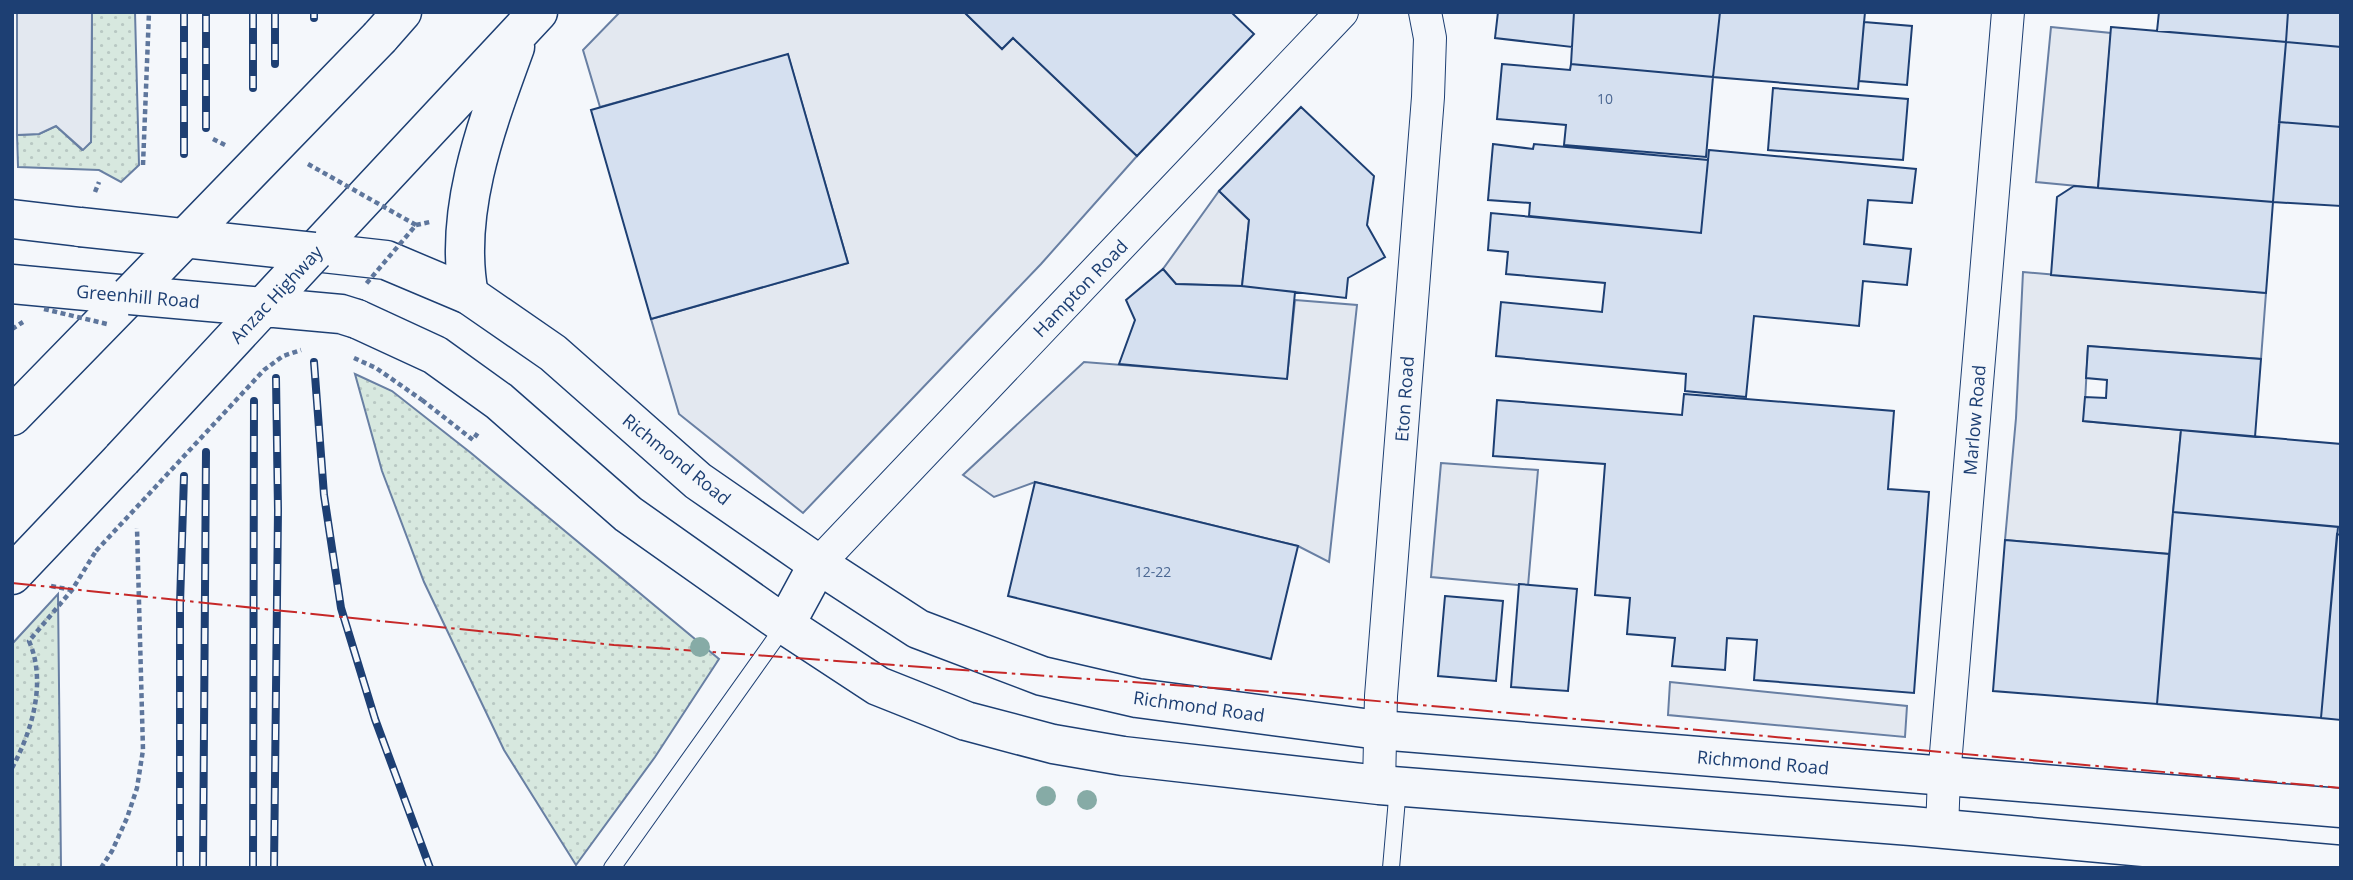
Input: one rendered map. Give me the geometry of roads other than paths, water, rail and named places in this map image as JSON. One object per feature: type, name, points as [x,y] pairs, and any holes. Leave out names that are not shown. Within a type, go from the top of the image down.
[{"type":"main road","points":[[469,295],[463,266],[467,217],[485,127],[529,22]]},
{"type":"main road","name":"Anzac Highway","points":[[12,575],[529,22]]},
{"type":"main road","points":[[12,416],[391,24]]},
{"type":"main road","points":[[12,219],[185,238]]},
{"type":"main road","name":"Richmond Road","points":[[185,238],[386,260],[469,295],[553,353],[698,481],[818,564],[918,629],[1042,676],[1137,698],[1379,730],[2341,808]]},
{"type":"main road","name":"Greenhill Road","points":[[12,284],[264,307]]},
{"type":"main road","points":[[264,307],[341,314],[435,355],[499,401],[628,514],[785,625],[878,686],[966,721],[1028,738],[1123,756],[1389,786],[1942,829],[2199,860],[2341,865]]},
{"type":"main road","points":[[785,625],[818,564]]},
{"type":"street","name":"Hampton Road","points":[[818,564],[1342,12]]},
{"type":"street","name":"Eton Road","points":[[1389,786],[1379,730],[1428,97],[1430,38],[1425,12]]},
{"type":"street","name":"Marlow Road","points":[[1942,829],[1944,777],[2008,12]]},
{"type":"lane","points":[[613,866],[785,625]]},
{"type":"lane","points":[[1389,786],[1391,868]]},
{"type":"railway","points":[[184,12],[184,154]]},
{"type":"railway","points":[[206,12],[206,128]]},
{"type":"railway","points":[[253,12],[253,88]]},
{"type":"railway","points":[[275,12],[275,64]]},
{"type":"railway","points":[[314,12],[314,18]]},
{"type":"railway","points":[[314,362],[324,495],[341,608],[375,719],[430,868]]},
{"type":"railway","points":[[274,868],[278,510],[276,378]]},
{"type":"railway","points":[[253,868],[254,401]]},
{"type":"railway","points":[[203,868],[206,452]]},
{"type":"railway","points":[[180,868],[180,604],[184,476]]}]
